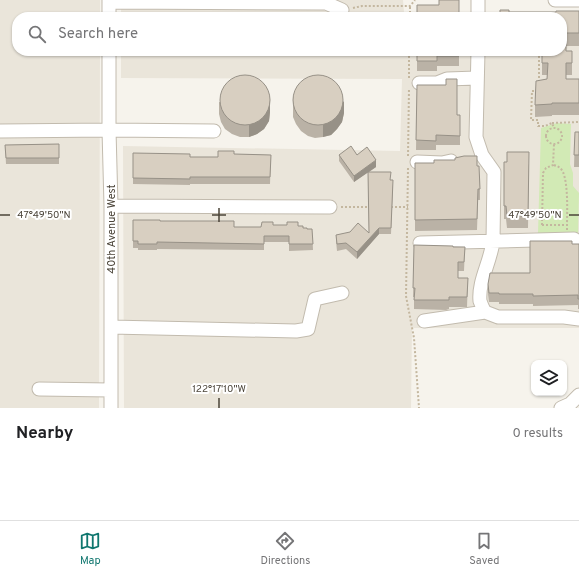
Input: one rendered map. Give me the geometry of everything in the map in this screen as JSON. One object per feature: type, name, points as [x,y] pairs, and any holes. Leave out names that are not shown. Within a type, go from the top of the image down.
[{"type":"street","points":[[478,0],[478,12]]},
{"type":"street","points":[[555,0],[579,0]]},
{"type":"street","points":[[109,12],[109,1],[326,3],[342,10]]},
{"type":"street","name":"40th Avenue West","points":[[109,56],[108,130],[111,206],[111,408]]},
{"type":"street","points":[[478,56],[476,137],[482,155],[494,172],[493,241],[481,286],[480,301],[485,312]]},
{"type":"street","points":[[419,83],[437,83],[447,79],[477,78]]},
{"type":"street","points":[[0,131],[214,131]]},
{"type":"street","points":[[411,163],[442,163],[482,155]]},
{"type":"street","points":[[111,206],[330,207]]},
{"type":"street","points":[[420,244],[574,239],[579,242]]},
{"type":"street","points":[[111,327],[296,331],[308,329],[315,299],[342,294]]},
{"type":"street","points":[[424,321],[485,312],[498,317],[564,317],[579,320]]},
{"type":"street","points":[[39,389],[110,390]]},
{"type":"path","points":[[410,12],[410,6],[415,0]]},
{"type":"path","points":[[342,10],[362,6],[410,6]]},
{"type":"path","points":[[409,56],[411,163],[408,207],[406,296],[414,338],[420,408]]},
{"type":"path","points":[[539,56],[539,84]]},
{"type":"path","points":[[539,91],[532,91],[531,120],[538,120],[538,126],[545,126],[552,123],[579,122]]},
{"type":"path","points":[[552,123],[554,128]]},
{"type":"path","points":[[554,128],[560,130],[562,135],[561,140],[554,144],[548,140],[546,135],[548,131],[554,128]]},
{"type":"path","points":[[553,165],[554,144]]},
{"type":"path","points":[[542,229],[542,173],[546,168],[553,165],[560,168],[563,172],[567,193],[567,234]]},
{"type":"path","points":[[330,207],[376,207]]},
{"type":"path","points":[[384,207],[408,207]]},
{"type":"path","points":[[542,224],[567,224]]},
{"type":"shaded area","points":[[0,0],[100,0],[100,12],[12,12],[12,56],[100,56],[99,408],[0,408]]},
{"type":"shaded area","points":[[121,0],[403,0],[404,12],[121,12]]},
{"type":"shaded area","points":[[567,12],[579,12],[579,328],[412,328],[411,408],[124,408],[123,146],[400,151],[402,79],[121,78],[121,56],[567,56]]},
{"type":"green space","points":[[557,123],[571,124],[570,164],[573,173],[573,186],[579,193],[578,233],[538,233],[541,128]]},
{"type":"building","points":[[439,0],[459,0],[459,12],[417,12],[417,5],[439,5]]},
{"type":"building","points":[[500,10],[509,10],[509,12],[500,12]]},
{"type":"building","points":[[556,11],[579,11],[579,33],[567,33],[567,12]]},
{"type":"building","points":[[567,51],[572,51],[572,63],[566,63],[566,79],[579,79],[579,103],[552,103],[535,105],[536,81],[547,79],[548,63],[542,63],[542,56],[567,56]]},
{"type":"building","points":[[417,56],[437,56],[437,61],[417,61]]},
{"type":"building","points":[[250,75],[255,76],[263,82],[269,90],[269,110],[263,118],[255,124],[240,125],[235,124],[227,118],[221,110],[220,95],[221,90],[227,82],[235,76]]},
{"type":"building","points":[[318,75],[328,77],[336,82],[341,90],[343,100],[341,110],[336,118],[328,123],[318,125],[308,123],[300,118],[295,110],[293,100],[295,90],[300,82],[308,77]]},
{"type":"building","points":[[446,79],[457,79],[457,115],[460,115],[460,136],[436,135],[436,141],[416,140],[417,85],[446,85]]},
{"type":"building","points":[[575,132],[579,132],[579,155],[574,155]]},
{"type":"building","points":[[59,144],[59,158],[6,158],[5,145]]},
{"type":"building","points":[[351,146],[357,155],[367,147],[376,160],[354,176],[339,155]]},
{"type":"building","points":[[218,151],[234,151],[234,154],[271,155],[270,177],[190,177],[190,179],[133,178],[133,153],[190,154],[190,157],[218,157]]},
{"type":"building","points":[[507,152],[529,152],[528,216],[507,216],[506,206],[504,206],[504,162],[507,162]]},
{"type":"building","points":[[477,156],[480,189],[478,189],[477,219],[415,220],[415,163],[434,163],[434,160],[455,160],[455,158]]},
{"type":"building","points":[[368,172],[391,172],[390,180],[393,180],[391,228],[379,228],[357,252],[346,243],[337,244],[336,235],[350,232],[358,223],[369,233]]},
{"type":"building","points":[[133,220],[234,221],[234,227],[261,227],[262,222],[273,222],[273,225],[287,225],[287,222],[298,222],[298,226],[312,229],[313,244],[289,244],[289,236],[264,236],[264,244],[157,242],[157,244],[138,244],[138,241],[133,241]]},
{"type":"building","points":[[530,241],[572,241],[572,244],[579,244],[579,299],[578,295],[533,296],[533,294],[489,293],[488,284],[490,273],[530,273]]},
{"type":"building","points":[[414,245],[465,247],[464,262],[458,262],[458,278],[468,278],[467,297],[449,297],[449,300],[414,300]]}]
